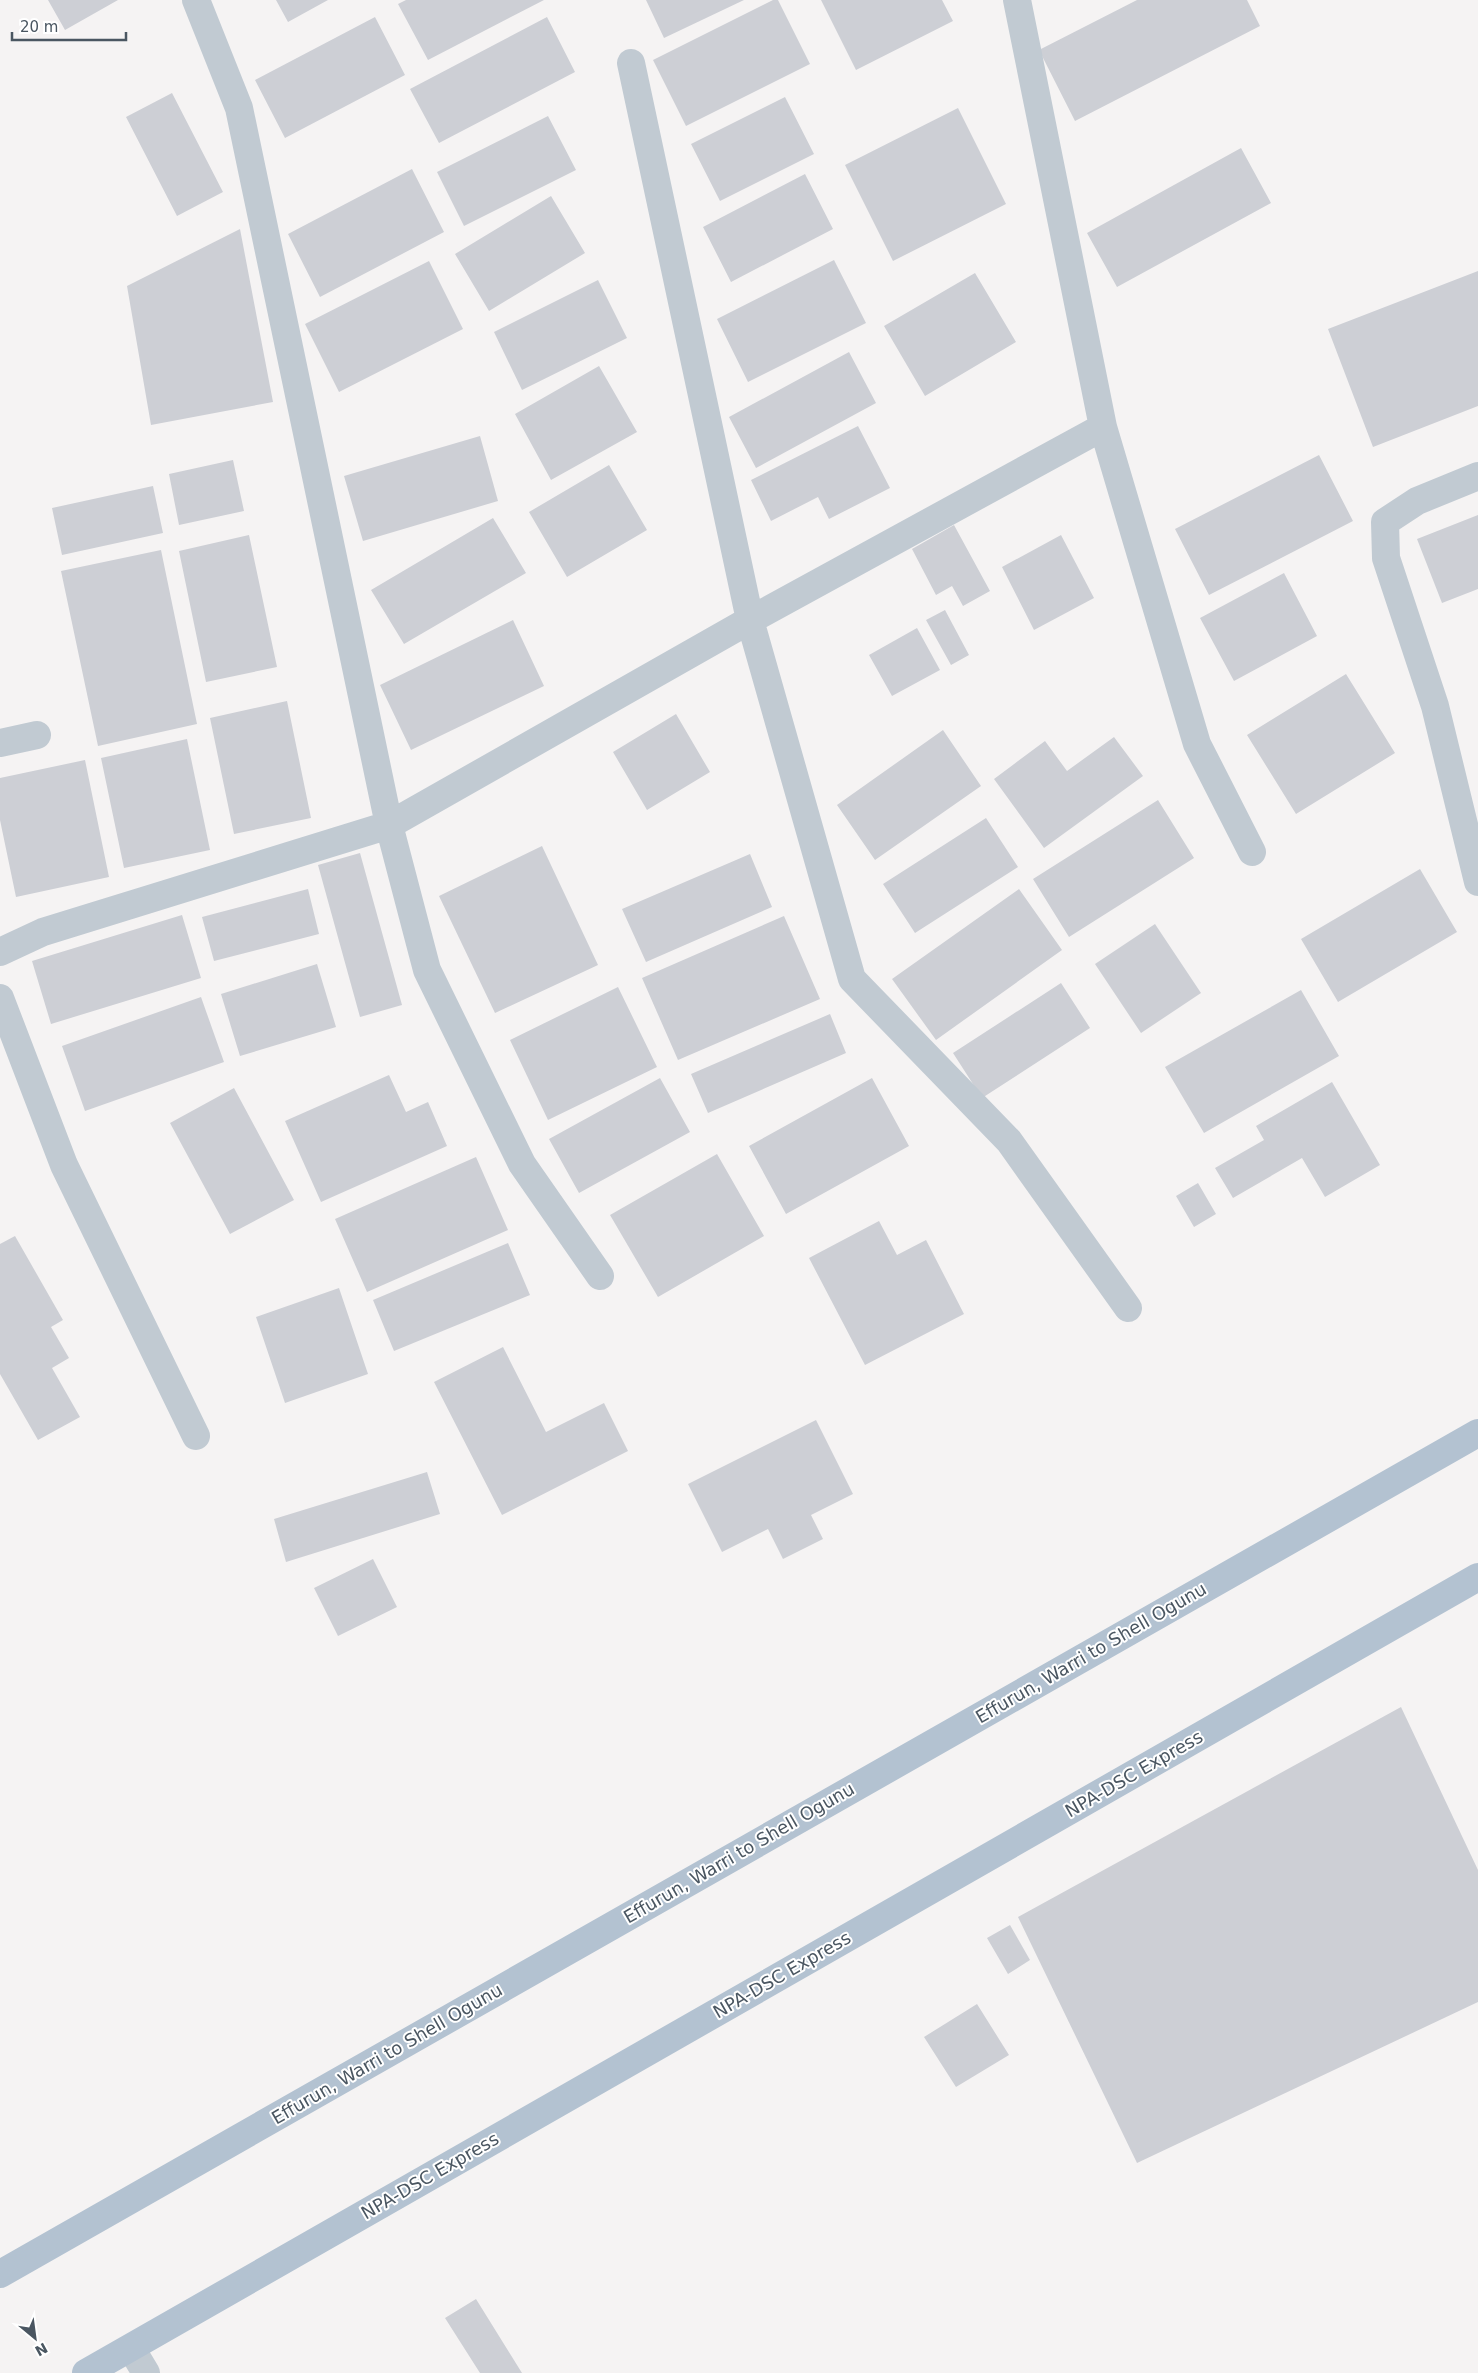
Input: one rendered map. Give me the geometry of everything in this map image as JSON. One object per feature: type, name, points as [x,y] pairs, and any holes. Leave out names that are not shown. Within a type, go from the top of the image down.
[{"type":"main road","name":"Effurun, Warri to Shell Ogunu","points":[[0,2274],[1478,1433]]},
{"type":"main road","name":"NPA-DSC Express","points":[[86,2373],[1478,1578]]},
{"type":"street","points":[[196,0],[239,108],[389,825],[427,970],[522,1164],[600,1276]]},
{"type":"street","points":[[1017,0],[1103,427],[1197,744],[1252,852]]},
{"type":"street","points":[[630,63],[750,620],[852,979],[1009,1141],[1128,1308]]},
{"type":"street","points":[[0,952],[43,932],[389,825],[750,620],[1103,427]]},
{"type":"street","points":[[1478,476],[1417,501],[1385,522],[1386,558],[1435,706],[1478,882]]},
{"type":"street","points":[[0,743],[37,735]]},
{"type":"street","points":[[0,998],[64,1166],[196,1436]]},
{"type":"street","points":[[130,2348],[146,2373]]},
{"type":"building","points":[[48,0],[118,0],[65,30]]},
{"type":"building","points":[[276,0],[328,0],[288,22]]},
{"type":"building","points":[[406,0],[544,0],[428,60],[398,4]]},
{"type":"building","points":[[646,0],[744,0],[664,38]]},
{"type":"building","points":[[773,0],[778,0],[810,64],[686,126],[653,60]]},
{"type":"building","points":[[821,0],[942,0],[953,21],[856,70]]},
{"type":"building","points":[[1137,0],[1247,0],[1260,26],[1075,121],[1039,50]]},
{"type":"building","points":[[375,17],[405,75],[285,138],[255,80]]},
{"type":"building","points":[[547,17],[575,72],[439,143],[410,89]]},
{"type":"building","points":[[172,93],[223,192],[177,216],[126,117]]},
{"type":"building","points":[[785,97],[814,154],[720,201],[691,144]]},
{"type":"building","points":[[958,108],[1006,204],[893,261],[845,165]]},
{"type":"building","points":[[548,116],[576,170],[464,226],[437,172]]},
{"type":"building","points":[[1241,148],[1271,203],[1117,287],[1087,233]]},
{"type":"building","points":[[412,169],[444,232],[320,297],[288,234]]},
{"type":"building","points":[[805,174],[833,229],[731,282],[703,227]]},
{"type":"building","points":[[551,196],[585,253],[489,311],[455,254]]},
{"type":"building","points":[[240,229],[273,402],[151,425],[127,286]]},
{"type":"building","points":[[834,260],[866,323],[748,382],[717,319]]},
{"type":"building","points":[[429,261],[463,329],[339,392],[305,324]]},
{"type":"building","points":[[1478,271],[1478,406],[1373,447],[1328,329]]},
{"type":"building","points":[[975,273],[1016,342],[925,396],[884,326]]},
{"type":"building","points":[[598,280],[627,338],[522,390],[494,332]]},
{"type":"building","points":[[849,352],[876,403],[756,468],[729,417]]},
{"type":"building","points":[[599,366],[637,432],[551,480],[515,414]]},
{"type":"building","points":[[858,426],[890,488],[829,519],[818,497],[771,521],[751,480]]},
{"type":"building","points":[[480,436],[498,501],[363,541],[344,476]]},
{"type":"building","points":[[1319,455],[1353,521],[1209,595],[1175,529]]},
{"type":"building","points":[[233,460],[244,511],[179,525],[169,474]]},
{"type":"building","points":[[609,465],[647,530],[567,577],[529,512]]},
{"type":"building","points":[[153,486],[163,533],[62,555],[52,508]]},
{"type":"building","points":[[1478,515],[1478,589],[1442,603],[1417,539]]},
{"type":"building","points":[[493,518],[526,573],[404,644],[371,590]]},
{"type":"building","points":[[954,525],[990,591],[963,606],[952,586],[936,595],[912,549]]},
{"type":"building","points":[[249,535],[277,667],[206,682],[179,551]]},
{"type":"building","points":[[1061,535],[1094,598],[1034,630],[1002,567]]},
{"type":"building","points":[[161,550],[197,724],[98,746],[61,571]]},
{"type":"building","points":[[1284,573],[1317,636],[1234,681],[1200,618]]},
{"type":"building","points":[[945,610],[969,655],[951,665],[926,620]]},
{"type":"building","points":[[513,620],[544,686],[411,750],[380,685]]},
{"type":"building","points":[[917,628],[940,670],[892,696],[869,655]]},
{"type":"building","points":[[1346,674],[1395,753],[1296,814],[1247,735]]},
{"type":"building","points":[[287,701],[311,818],[234,834],[210,718]]},
{"type":"building","points":[[676,714],[710,772],[647,810],[613,752]]},
{"type":"building","points":[[943,730],[981,786],[875,860],[837,805]]},
{"type":"building","points":[[1114,737],[1143,776],[1044,848],[994,779],[1045,741],[1067,771]]},
{"type":"building","points":[[187,739],[210,850],[124,868],[101,758]]},
{"type":"building","points":[[85,760],[109,877],[16,897],[0,820],[0,778]]},
{"type":"building","points":[[1158,800],[1194,858],[1069,937],[1033,879]]},
{"type":"building","points":[[986,818],[1018,867],[915,933],[883,884]]},
{"type":"building","points":[[542,846],[598,965],[495,1013],[439,896]]},
{"type":"building","points":[[360,853],[402,1005],[360,1017],[318,865]]},
{"type":"building","points":[[750,854],[772,907],[646,962],[622,909]]},
{"type":"building","points":[[1420,869],[1457,932],[1338,1002],[1301,939]]},
{"type":"building","points":[[308,889],[319,934],[214,961],[202,917]]},
{"type":"building","points":[[1019,889],[1062,950],[936,1040],[892,979]]},
{"type":"building","points":[[182,915],[201,978],[51,1024],[32,961]]},
{"type":"building","points":[[784,916],[820,999],[678,1060],[642,978]]},
{"type":"building","points":[[1155,924],[1201,993],[1141,1033],[1095,964]]},
{"type":"building","points":[[317,964],[336,1027],[240,1056],[221,994]]},
{"type":"building","points":[[1061,983],[1090,1028],[982,1098],[953,1053]]},
{"type":"building","points":[[618,987],[657,1067],[548,1120],[510,1040]]},
{"type":"building","points":[[1301,990],[1339,1056],[1204,1133],[1165,1067]]},
{"type":"building","points":[[201,997],[224,1062],[85,1111],[62,1046]]},
{"type":"building","points":[[830,1014],[846,1053],[708,1113],[691,1074]]},
{"type":"building","points":[[389,1075],[406,1112],[428,1102],[447,1146],[321,1202],[285,1121]]},
{"type":"building","points":[[660,1078],[690,1132],[579,1193],[549,1139]]},
{"type":"building","points":[[872,1078],[909,1146],[786,1214],[749,1146]]},
{"type":"building","points":[[1332,1082],[1380,1165],[1325,1197],[1302,1158],[1233,1198],[1215,1168],[1264,1140],[1256,1126]]},
{"type":"building","points":[[234,1088],[294,1200],[230,1234],[170,1123]]},
{"type":"building","points":[[717,1154],[764,1236],[658,1297],[610,1215]]},
{"type":"building","points":[[476,1157],[508,1230],[367,1292],[335,1219]]},
{"type":"building","points":[[1198,1183],[1216,1214],[1194,1227],[1176,1196]]},
{"type":"building","points":[[879,1221],[897,1255],[926,1240],[964,1314],[865,1365],[809,1258]]},
{"type":"building","points":[[15,1236],[63,1320],[51,1327],[69,1358],[52,1368],[80,1417],[38,1440],[0,1374],[0,1244]]},
{"type":"building","points":[[508,1243],[530,1295],[394,1351],[373,1300]]},
{"type":"building","points":[[339,1288],[368,1374],[285,1403],[256,1317]]},
{"type":"building","points":[[503,1347],[546,1432],[604,1403],[628,1451],[502,1515],[434,1382]]},
{"type":"building","points":[[816,1420],[853,1494],[811,1515],[823,1539],[783,1559],[768,1529],[722,1552],[688,1484]]},
{"type":"building","points":[[427,1472],[440,1514],[286,1562],[274,1519]]},
{"type":"building","points":[[373,1559],[397,1607],[338,1636],[314,1588]]},
{"type":"building","points":[[1401,1707],[1478,1870],[1478,2002],[1137,2163],[1018,1917]]},
{"type":"building","points":[[1010,1925],[1030,1960],[1008,1974],[987,1938]]},
{"type":"building","points":[[977,2004],[1009,2055],[956,2087],[924,2037]]},
{"type":"building","points":[[476,2299],[522,2373],[480,2373],[445,2318]]}]
